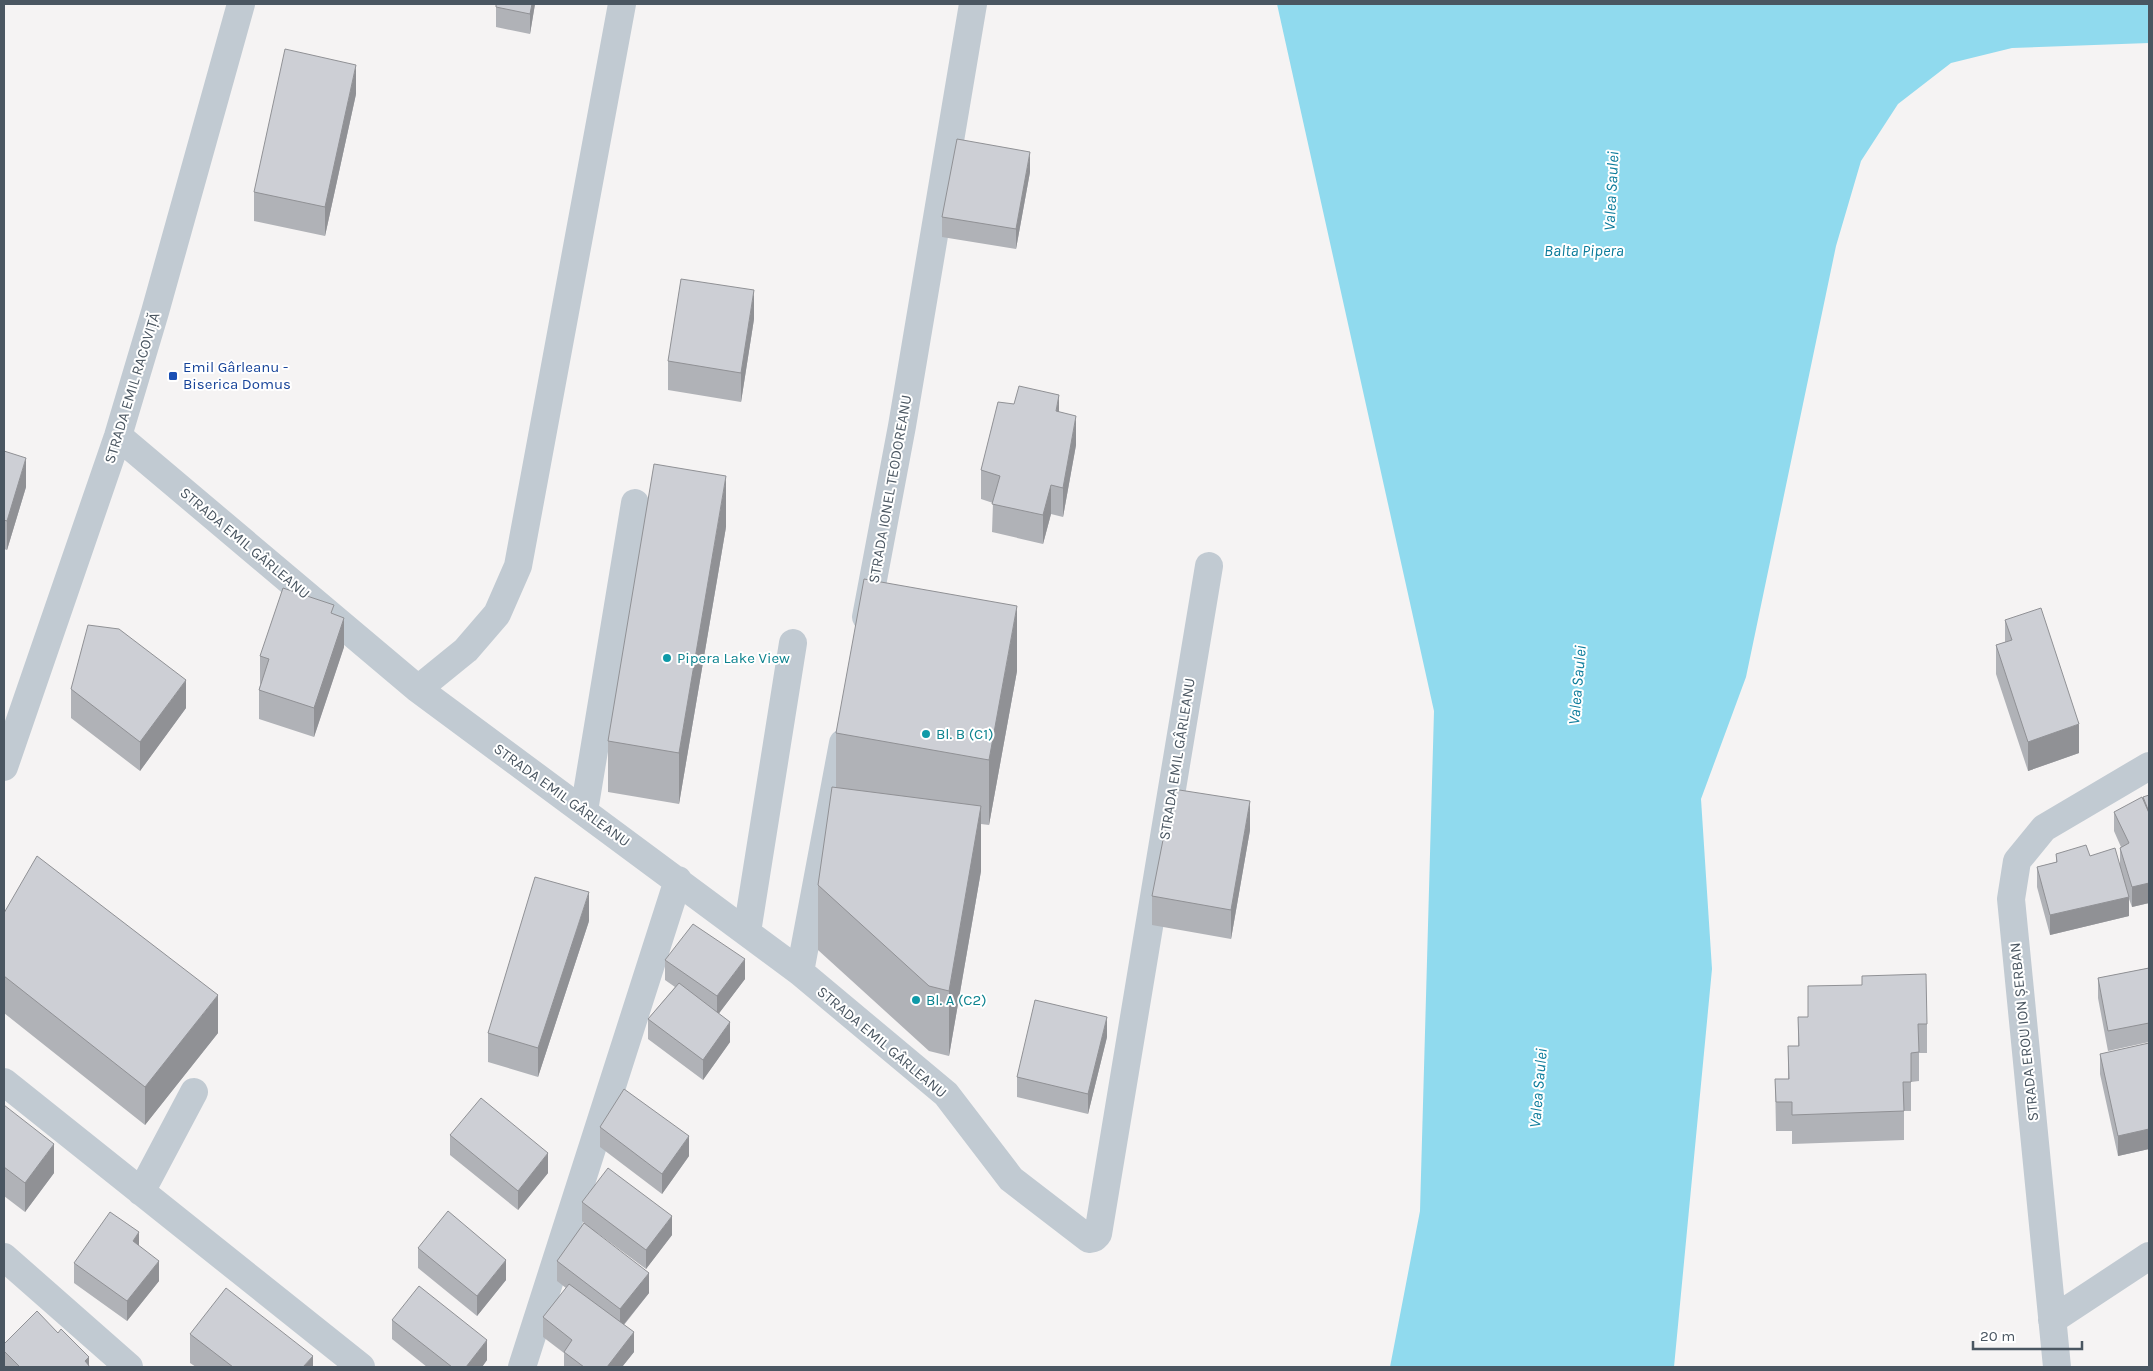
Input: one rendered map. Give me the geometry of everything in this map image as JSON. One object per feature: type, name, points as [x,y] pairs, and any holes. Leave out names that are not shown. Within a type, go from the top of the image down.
[{"type":"street","name":"STRADA EMIL RACOVIȚĂ","points":[[4,767],[118,436],[155,312],[240,4]]},
{"type":"street","points":[[418,689],[466,650],[497,614],[518,566],[622,4]]},
{"type":"street","name":"STRADA IONEL TEODOREANU","points":[[862,641],[903,416],[973,4]]},
{"type":"street","name":"STRADA EMIL GÂRLEANU","points":[[118,436],[418,689],[800,972],[946,1094],[1011,1179],[1088,1239],[1094,1238],[1098,1234],[1209,566]]},
{"type":"street","points":[[584,811],[635,503]]},
{"type":"street","points":[[746,932],[793,643]]},
{"type":"street","points":[[800,972],[847,719]]},
{"type":"street","name":"STRADA EROU ION ȘERBAN","points":[[2057,1367],[2011,899],[2017,861],[2044,828],[2149,766]]},
{"type":"street","points":[[522,1367],[678,880]]},
{"type":"street","points":[[4,1082],[361,1367]]},
{"type":"street","points":[[141,1192],[194,1092]]},
{"type":"street","points":[[2052,1320],[2149,1256]]},
{"type":"street","points":[[4,1257],[129,1367]]},
{"type":"water","name":"Balta Pipera","points":[[1277,4],[2149,4],[2149,43],[2012,48],[1951,63],[1898,104],[1861,161],[1836,246],[1746,677],[1701,799],[1712,969],[1674,1367],[1390,1367],[1420,1211],[1434,711]]},
{"type":"building","points":[[496,4],[532,4],[530,14],[496,7]]},
{"type":"building","points":[[285,49],[356,65],[325,207],[254,192]]},
{"type":"building","points":[[957,139],[1030,152],[1016,229],[942,217]]},
{"type":"building","points":[[681,279],[754,290],[741,373],[668,361]]},
{"type":"building","points":[[1019,386],[1059,395],[1056,411],[1076,416],[1063,488],[1051,485],[1043,515],[992,504],[1000,476],[981,470],[998,402],[1014,404]]},
{"type":"building","points":[[4,451],[26,458],[7,521],[4,520]]},
{"type":"building","name":"Pipera Lake View","points":[[654,464],[726,476],[679,753],[608,741]]},
{"type":"building","points":[[864,579],[1017,606],[989,760],[836,733]]},
{"type":"building","points":[[283,588],[334,605],[331,613],[344,618],[314,708],[259,690],[269,659],[260,656]]},
{"type":"building","points":[[2041,608],[2079,724],[2028,742],[1996,645],[2012,640],[2005,620]]},
{"type":"building","points":[[88,625],[119,629],[186,680],[140,742],[71,689]]},
{"type":"building","points":[[832,787],[981,806],[949,991],[929,986],[818,885]]},
{"type":"building","points":[[1173,789],[1250,801],[1231,910],[1152,896]]},
{"type":"building","points":[[2149,795],[2149,812],[2143,797]]},
{"type":"building","points":[[2142,797],[2149,813],[2149,883],[2132,887],[2120,848],[2129,843],[2114,812]]},
{"type":"building","points":[[2086,845],[2090,856],[2115,848],[2129,897],[2050,915],[2037,867],[2057,862],[2056,854]]},
{"type":"building","points":[[37,856],[218,995],[145,1087],[4,976],[4,913]]},
{"type":"building","points":[[535,877],[589,892],[538,1048],[488,1033]]},
{"type":"building","points":[[693,924],[745,959],[717,996],[665,960]]},
{"type":"building","points":[[2149,968],[2149,1023],[2108,1031],[2098,978]]},
{"type":"building","points":[[1926,974],[1927,1024],[1918,1024],[1919,1052],[1911,1053],[1911,1082],[1903,1082],[1904,1111],[1792,1115],[1792,1102],[1776,1102],[1775,1079],[1789,1079],[1788,1046],[1799,1046],[1798,1017],[1808,1017],[1808,986],[1862,985],[1862,976]]},
{"type":"building","points":[[679,983],[730,1022],[703,1060],[648,1019]]},
{"type":"building","points":[[1035,1000],[1107,1017],[1088,1094],[1017,1077]]},
{"type":"building","points":[[2149,1043],[2149,1129],[2118,1136],[2100,1054]]},
{"type":"building","points":[[624,1089],[689,1136],[662,1174],[600,1127]]},
{"type":"building","points":[[481,1098],[548,1153],[518,1191],[450,1135]]},
{"type":"building","points":[[4,1105],[54,1144],[25,1183],[4,1167]]},
{"type":"building","points":[[608,1168],[672,1216],[646,1250],[582,1202]]},
{"type":"building","points":[[448,1211],[506,1260],[477,1296],[418,1248]]},
{"type":"building","points":[[110,1212],[139,1232],[133,1241],[159,1261],[127,1301],[74,1263]]},
{"type":"building","points":[[584,1223],[649,1273],[620,1309],[557,1261]]},
{"type":"building","points":[[569,1284],[634,1332],[607,1367],[584,1367],[564,1352],[572,1340],[543,1317]]},
{"type":"building","points":[[419,1286],[487,1340],[466,1367],[452,1367],[392,1320]]},
{"type":"building","points":[[226,1288],[313,1356],[303,1367],[233,1367],[190,1334]]},
{"type":"building","points":[[37,1311],[58,1333],[61,1329],[89,1357],[85,1361],[90,1367],[20,1367],[4,1351],[4,1344]]},
{"type":"place","name":"Emil Gârleanu - Biserica Domus","points":[[173,376]]},
{"type":"place","name":"Pipera Lake View","points":[[667,658]]},
{"type":"place","name":"Bl. B (C1)","points":[[926,734]]},
{"type":"place","name":"Bl. A (C2)","points":[[916,1000]]},
{"type":"water label","name":"Valea Saulei","points":[[1611,191]]},
{"type":"water label","name":"Valea Saulei","points":[[1577,685]]},
{"type":"water label","name":"Valea Saulei","points":[[1538,1088]]}]
